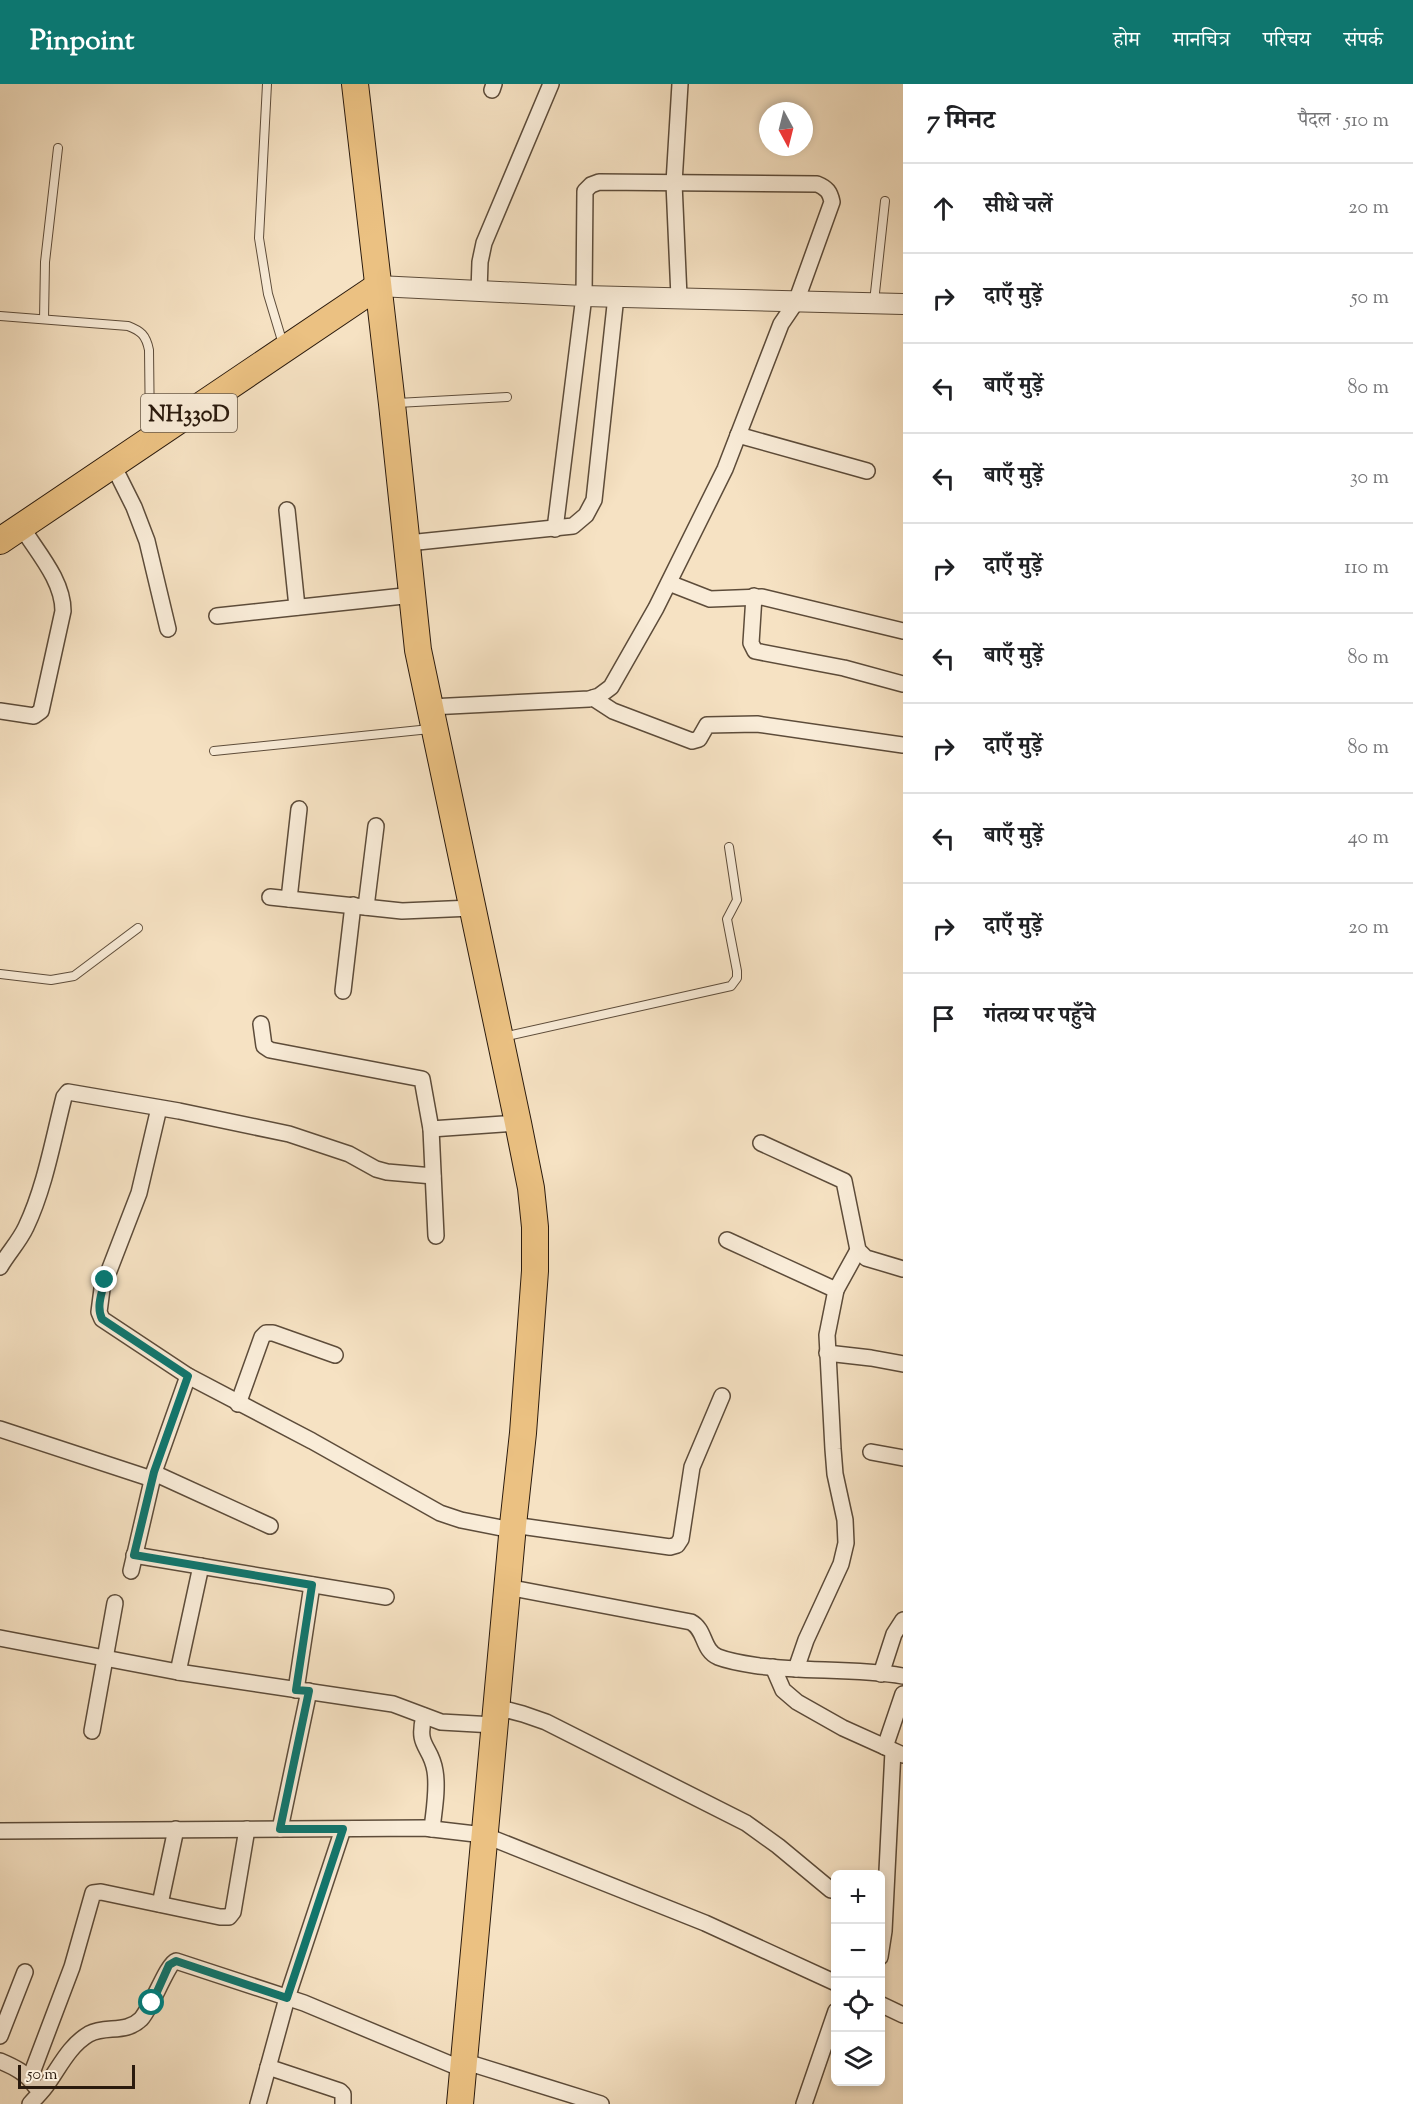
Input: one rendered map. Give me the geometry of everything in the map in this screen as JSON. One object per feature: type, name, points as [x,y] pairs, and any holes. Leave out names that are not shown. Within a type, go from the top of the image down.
[{"type":"highway","points":[[355,84],[408,543],[418,650],[518,1123],[531,1188],[535,1227],[535,1271],[523,1433],[460,2104]]},
{"type":"highway","name":"NH330D","points":[[0,542],[378,286]]},
{"type":"street","points":[[479,292],[480,262],[484,243],[551,84]]},
{"type":"street","points":[[679,297],[674,183],[680,84]]},
{"type":"street","points":[[432,718],[593,698],[606,692],[617,678],[669,583],[725,470],[781,324],[796,302],[832,202],[831,193],[825,187],[817,184],[599,182],[591,185],[585,191],[584,296],[555,529]]},
{"type":"street","points":[[378,286],[584,296],[903,304]]},
{"type":"street","points":[[408,543],[555,529],[573,526],[586,516],[594,500],[616,297]]},
{"type":"street","points":[[738,435],[867,471]]},
{"type":"street","points":[[113,465],[134,507],[147,541],[168,628]]},
{"type":"street","points":[[287,510],[297,608]]},
{"type":"street","points":[[0,711],[34,716],[41,711],[63,611],[63,598],[58,584],[21,526]]},
{"type":"street","points":[[669,583],[710,599],[754,596],[903,631]]},
{"type":"street","points":[[217,616],[413,595]]},
{"type":"street","points":[[754,596],[751,643],[755,651],[844,668],[903,684]]},
{"type":"street","points":[[593,698],[613,711],[692,741],[699,739],[707,725],[741,723],[789,727],[903,745]]},
{"type":"street","points":[[289,899],[299,808]]},
{"type":"street","points":[[343,991],[376,826]]},
{"type":"street","points":[[270,897],[421,912],[472,908]]},
{"type":"street","points":[[261,1024],[264,1046],[270,1050],[421,1078],[424,1081],[431,1129],[436,1236]]},
{"type":"street","points":[[0,1267],[8,1243],[24,1231],[37,1199],[65,1094],[71,1092],[289,1134],[331,1147],[387,1172],[433,1176]]},
{"type":"street","points":[[159,1108],[139,1192],[105,1280],[99,1312],[102,1319],[188,1376],[312,1441],[440,1513],[461,1520],[670,1547],[677,1545],[681,1539],[692,1467],[722,1396]]},
{"type":"street","points":[[431,1129],[518,1123]]},
{"type":"street","points":[[761,1143],[844,1181],[858,1250],[866,1258],[903,1269]]},
{"type":"street","points":[[727,1240],[836,1290]]},
{"type":"street","points":[[796,1669],[841,1564],[846,1543],[845,1520],[835,1474],[827,1353],[828,1329],[836,1290],[858,1250]]},
{"type":"street","points":[[238,1404],[262,1337],[266,1333],[273,1333],[335,1355]]},
{"type":"street","points":[[827,1353],[903,1364]]},
{"type":"street","points":[[130,1571],[153,1476],[188,1376]]},
{"type":"street","points":[[0,1429],[153,1476],[270,1526]]},
{"type":"street","points":[[871,1452],[903,1458]]},
{"type":"street","points":[[134,1555],[387,1597]]},
{"type":"street","points":[[178,1672],[201,1566]]},
{"type":"street","points":[[280,1829],[302,1691],[312,1585]]},
{"type":"street","points":[[507,1587],[684,1620],[699,1627],[707,1647],[716,1656],[734,1661],[773,1667],[903,1677]]},
{"type":"street","points":[[92,1731],[115,1603]]},
{"type":"street","points":[[881,1674],[894,1634],[903,1620]]},
{"type":"street","points":[[0,1638],[178,1672],[393,1704],[441,1722],[523,1713],[546,1722],[746,1823],[831,1890]]},
{"type":"street","points":[[773,1667],[783,1690],[797,1702],[843,1728],[894,1751]]},
{"type":"street","points":[[884,1924],[894,1751],[903,1694]]},
{"type":"street","points":[[424,1716],[421,1736],[436,1777],[432,1828]]},
{"type":"street","points":[[0,1831],[432,1828],[484,1835],[705,1923],[831,1981]]},
{"type":"street","points":[[160,1905],[176,1829]]},
{"type":"street","points":[[35,2099],[30,2078],[72,1966],[93,1893],[101,1892],[220,1917],[231,1915],[248,1829]]},
{"type":"street","points":[[258,2104],[287,1998],[343,1829]]},
{"type":"street","points":[[35,2099],[65,2057],[86,2036],[98,2031],[129,2027],[142,2018],[158,1993],[169,1965],[173,1961],[179,1961],[287,1998],[462,2065],[601,2104]]},
{"type":"street","points":[[0,2036],[25,1972]]},
{"type":"street","points":[[885,2006],[903,2014]]},
{"type":"street","points":[[804,2104],[831,2026]]},
{"type":"street","points":[[0,2061],[18,2069],[30,2078]]},
{"type":"street","points":[[268,2067],[340,2091],[343,2094],[343,2104]]},
{"type":"lane","points":[[267,84],[259,238],[268,294],[284,349]]},
{"type":"lane","points":[[44,319],[46,252],[58,148]]},
{"type":"lane","points":[[874,304],[885,201]]},
{"type":"lane","points":[[0,316],[128,326],[141,332],[147,340],[149,350],[150,439]]},
{"type":"lane","points":[[392,404],[507,397]]},
{"type":"lane","points":[[214,751],[432,718]]},
{"type":"lane","points":[[500,1038],[731,986],[737,978],[737,971],[728,919],[737,900],[729,847]]},
{"type":"lane","points":[[0,974],[51,980],[74,976],[138,928]]},
{"type":"route","points":[[105,1280],[99,1316],[188,1376],[154,1472],[134,1555],[312,1585],[296,1690],[309,1691],[280,1829],[343,1829],[287,1998],[176,1961],[169,1965],[152,2003]]}]
